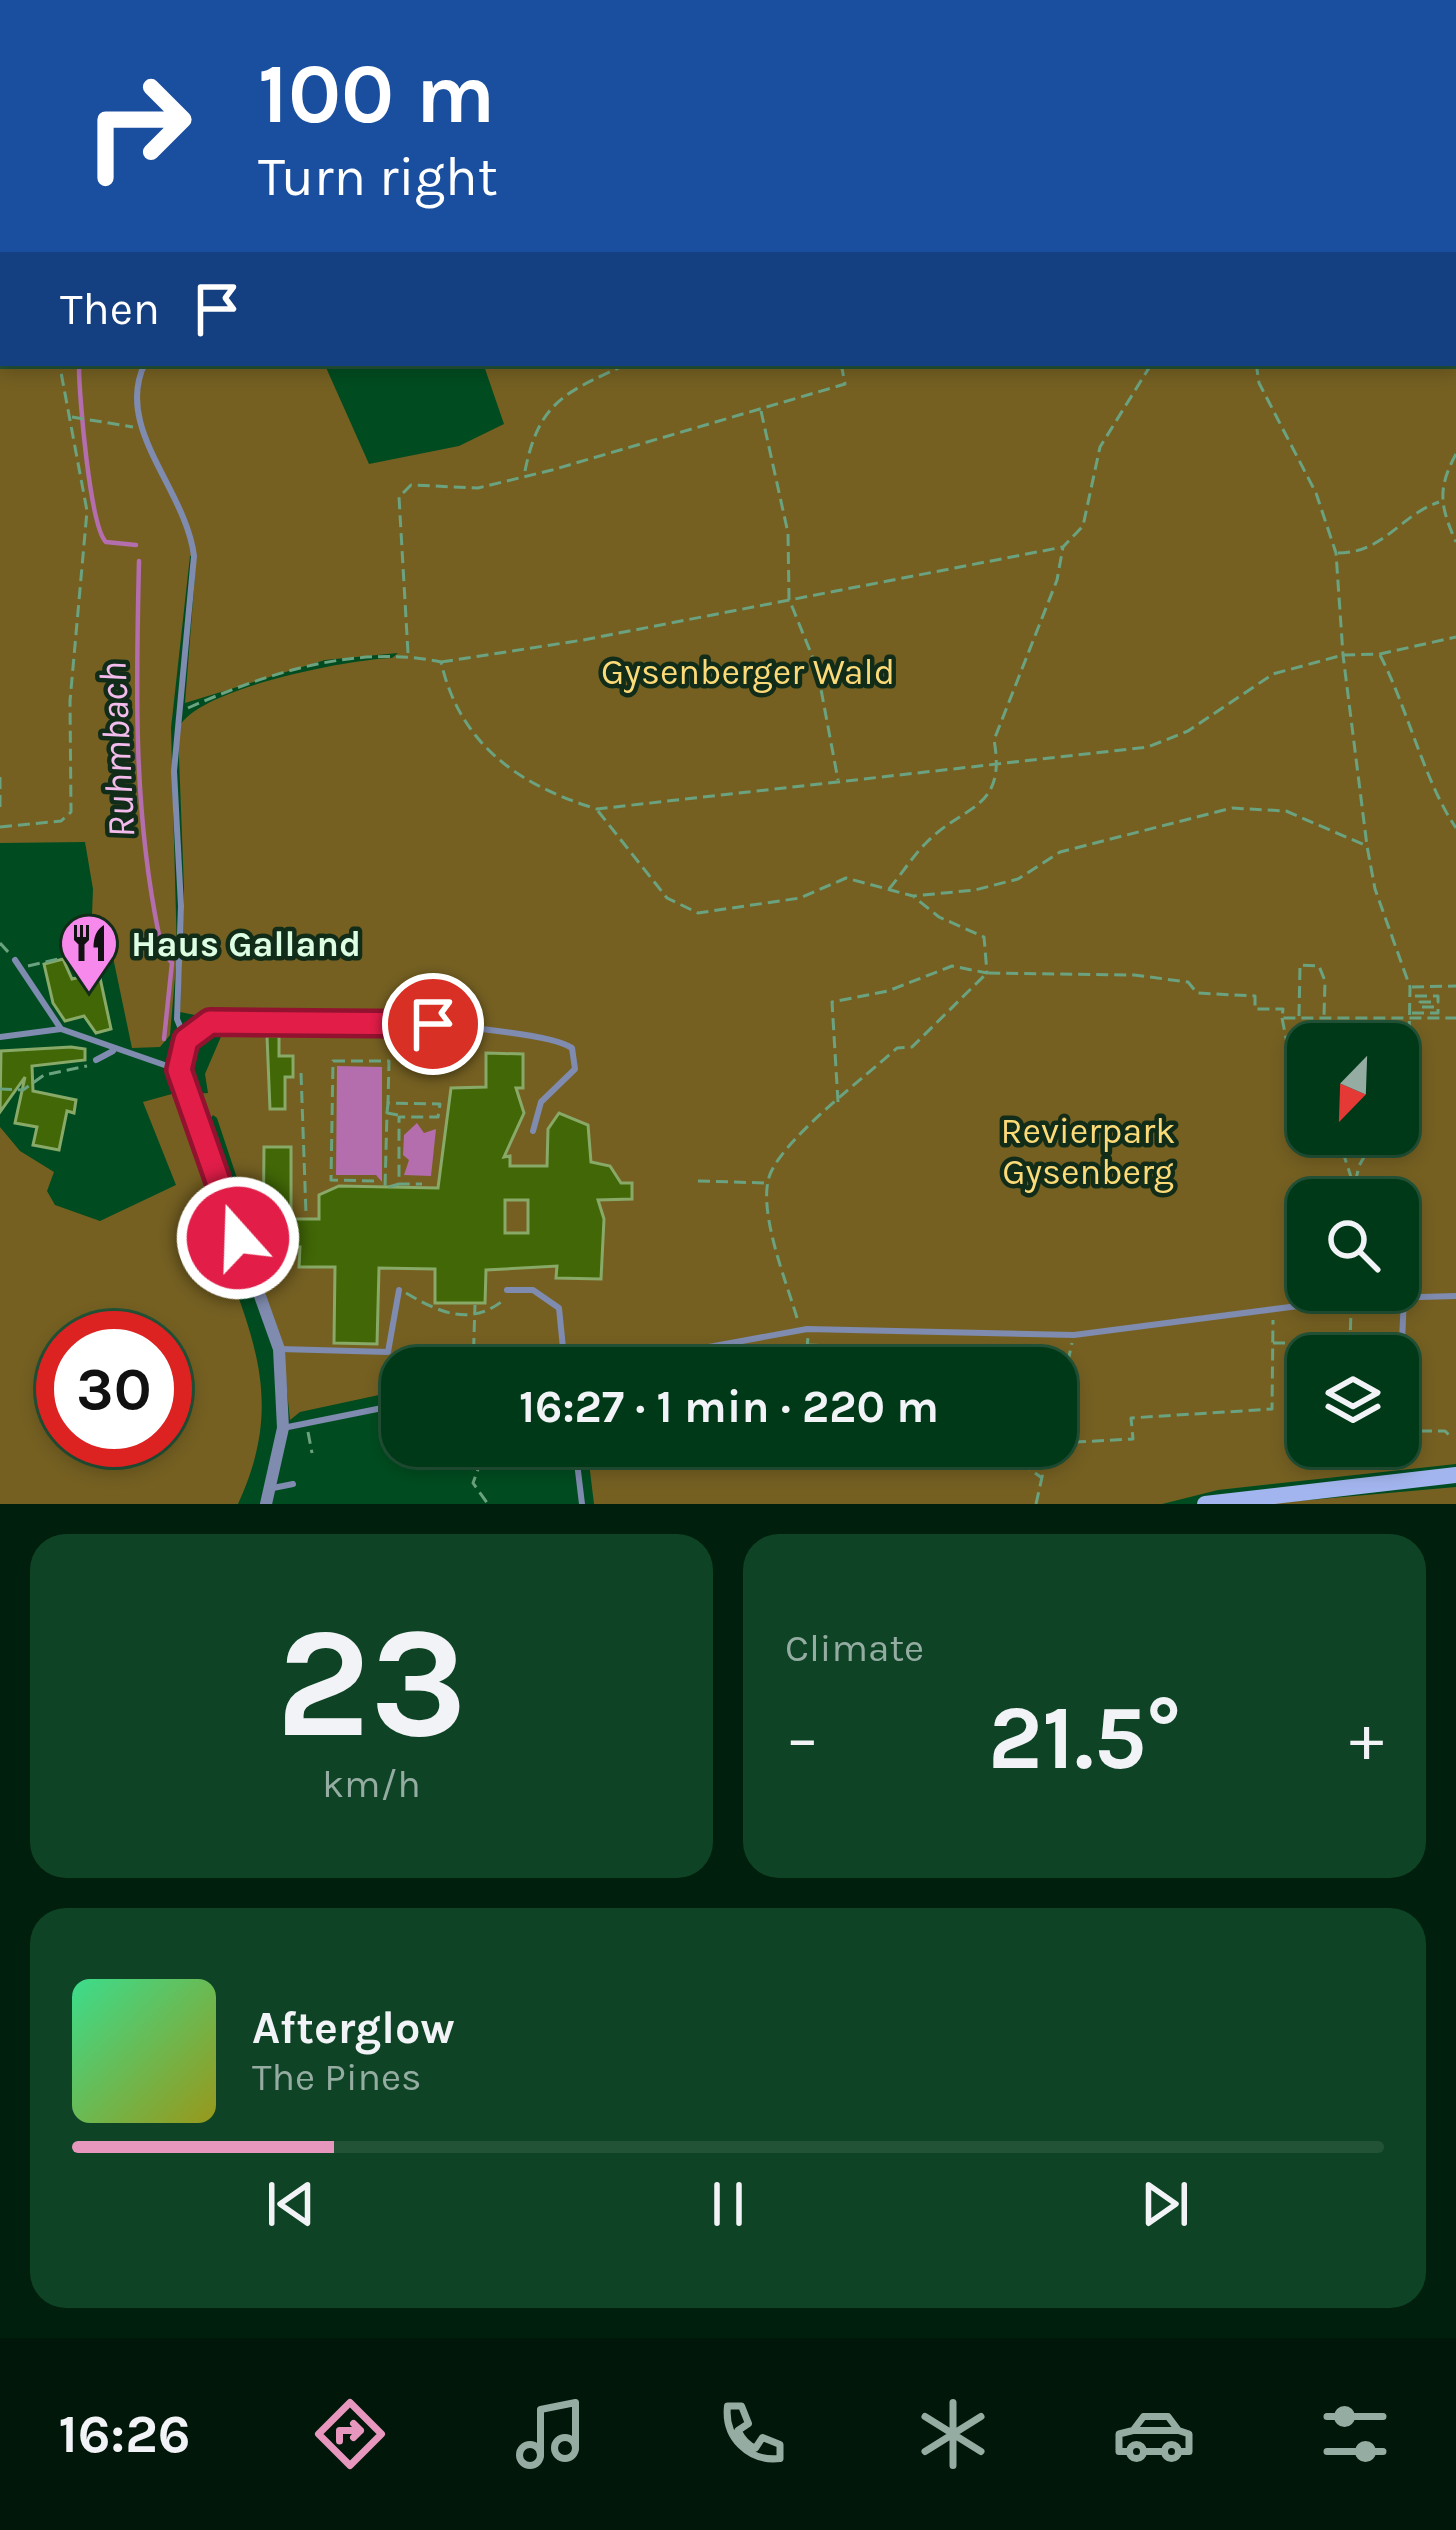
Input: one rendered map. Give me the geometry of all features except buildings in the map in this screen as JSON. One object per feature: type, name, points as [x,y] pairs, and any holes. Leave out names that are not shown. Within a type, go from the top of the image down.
[{"type":"street","points":[[186,1040],[179,1070],[279,1349],[284,1428],[266,1504]]},
{"type":"street","points":[[1205,1504],[1456,1475]]},
{"type":"lane","points":[[145,366],[134,394],[141,430],[190,529],[192,577],[176,714],[181,906],[177,1019],[186,1040],[210,1022],[267,1021],[433,1024],[554,1039],[572,1048],[575,1070],[541,1102],[533,1131]]},
{"type":"lane","points":[[15,960],[61,1029]]},
{"type":"lane","points":[[0,1037],[61,1029],[113,1051],[179,1070]]},
{"type":"lane","points":[[96,1060],[113,1051]]},
{"type":"lane","points":[[279,1349],[388,1352],[399,1290]]},
{"type":"lane","points":[[507,1290],[533,1290],[559,1308],[564,1347]]},
{"type":"lane","points":[[1419,1296],[1456,1296]]},
{"type":"lane","points":[[710,1347],[804,1330],[1074,1335],[1287,1309]]},
{"type":"lane","points":[[284,1428],[381,1408]]},
{"type":"lane","points":[[578,1467],[582,1504]]},
{"type":"lane","points":[[272,1488],[293,1484]]},
{"type":"path","points":[[0,827],[61,821],[71,812],[70,701],[87,511],[57,366]]},
{"type":"path","points":[[525,473],[533,429],[550,404],[623,366]]},
{"type":"path","points":[[408,655],[398,497],[403,490],[428,484],[478,488],[552,470],[845,384],[842,366]]},
{"type":"path","points":[[888,891],[928,840],[974,811],[992,789],[999,764],[994,740],[1057,580],[1063,547],[1083,526],[1100,447],[1150,366]]},
{"type":"path","points":[[1256,366],[1259,383],[1316,493],[1336,553],[1343,655],[1367,846],[1376,889],[1410,987],[1409,1023]]},
{"type":"path","points":[[760,410],[788,533],[789,599],[818,668],[838,782]]},
{"type":"path","points":[[70,417],[141,430]]},
{"type":"path","points":[[1456,454],[1442,480],[1439,502],[1453,525],[1456,542]]},
{"type":"path","points":[[1336,553],[1374,546],[1424,507],[1439,502]]},
{"type":"path","points":[[176,714],[294,669],[408,655],[441,662],[1063,547]]},
{"type":"path","points":[[441,662],[474,738],[496,760],[550,795],[597,809],[1148,747],[1187,731],[1273,674],[1343,655],[1380,654],[1456,637]]},
{"type":"path","points":[[1380,654],[1411,718],[1441,805],[1456,828]]},
{"type":"path","points":[[0,777],[0,812]]},
{"type":"path","points":[[597,809],[679,908],[720,913],[800,898],[846,878],[913,896],[1018,879],[1060,852],[1232,808],[1286,811],[1367,846]]},
{"type":"path","points":[[913,896],[939,917],[984,937],[987,973]]},
{"type":"path","points":[[21,969],[106,948]]},
{"type":"path","points":[[1299,1018],[1300,965],[1319,966],[1325,981],[1323,1023]]},
{"type":"path","points":[[838,1102],[832,1002],[888,991],[952,966],[987,973],[1134,975],[1188,982],[1197,993],[1255,996],[1255,1009],[1283,1009],[1287,1043]]},
{"type":"path","points":[[850,1347],[808,1345],[769,1221],[771,1173],[838,1102],[897,1048],[912,1047],[987,973]]},
{"type":"path","points":[[1410,987],[1456,986]]},
{"type":"path","points":[[1282,1018],[1438,1013],[1438,1007],[1420,1007],[1420,1002],[1438,1002],[1438,996],[1411,996]]},
{"type":"path","points":[[1410,1015],[1456,1018]]},
{"type":"path","points":[[0,1089],[23,1090],[44,1075],[80,1069],[96,1060]]},
{"type":"path","points":[[374,1181],[331,1180],[333,1061],[389,1061],[385,1188],[422,1184]]},
{"type":"path","points":[[301,1073],[306,1214]]},
{"type":"path","points":[[387,1113],[438,1118],[440,1104],[388,1103]]},
{"type":"path","points":[[399,1117],[399,1184]]},
{"type":"path","points":[[698,1181],[769,1184]]},
{"type":"path","points":[[399,1290],[438,1312],[474,1316],[504,1302],[507,1290]]},
{"type":"path","points":[[473,1347],[475,1305]]},
{"type":"path","points":[[1077,1442],[1133,1439],[1131,1418],[1272,1409],[1274,1311]]},
{"type":"path","points":[[1273,1343],[1350,1345],[1351,1311]]},
{"type":"path","points":[[1071,1347],[1074,1335]]},
{"type":"path","points":[[308,1428],[312,1453]]},
{"type":"path","points":[[1419,1431],[1444,1432],[1452,1438]]},
{"type":"path","points":[[479,1467],[473,1483],[488,1504]]},
{"type":"path","points":[[1026,1467],[1042,1478]]},
{"type":"path","points":[[1036,1504],[1044,1467]]},
{"type":"path","points":[[1401,1467],[1401,1481]]},
{"type":"green space","points":[[0,366],[325,366],[369,464],[459,446],[504,424],[484,366],[1456,366],[1456,1464],[1218,1490],[1162,1504],[594,1504],[590,1467],[1077,1467],[1077,1347],[381,1347],[381,1395],[300,1412],[290,1420],[282,1342],[245,1237],[253,1226],[217,1118],[213,1115],[206,1124],[197,1094],[208,1093],[205,1074],[223,1032],[211,1031],[210,1018],[180,1012],[184,888],[178,730],[189,715],[241,689],[398,653],[325,660],[185,703],[196,556],[190,556],[171,728],[177,954],[170,1035],[160,1047],[132,1048],[109,938],[91,941],[93,889],[85,842],[0,843]]},
{"type":"green space","points":[[179,1092],[243,1267],[230,1274],[261,1388],[258,1443],[238,1504],[0,1504],[0,1127],[20,1151],[54,1172],[47,1191],[55,1205],[100,1221],[176,1185],[143,1102]]},
{"type":"green space","points":[[1456,1487],[1456,1504],[1263,1504]]},
{"type":"shaded area","points":[[337,1066],[382,1067],[382,1182],[376,1175],[336,1175]]},
{"type":"shaded area","points":[[417,1123],[424,1133],[436,1129],[431,1176],[404,1175],[409,1160],[403,1155],[404,1135]]},
{"type":"waterway","name":"Ruhmbach","points":[[81,366],[90,487],[100,531],[106,542],[136,545]]},
{"type":"waterway","name":"Ruhmbach","points":[[139,561],[140,795],[159,935]]},
{"type":"waterway","name":"Ruhmbach","points":[[164,1039],[172,963],[167,957]]},
{"type":"place","name":"Haus Galland","points":[[89,994]]},
{"type":"route","points":[[238,1238],[179,1070],[186,1040],[210,1022],[433,1024]]},
{"type":"park label","name":"Gysenberger Wald","points":[[748,671]]},
{"type":"park label","name":"Revierpark Gysenberg","points":[[1088,1150]]}]
